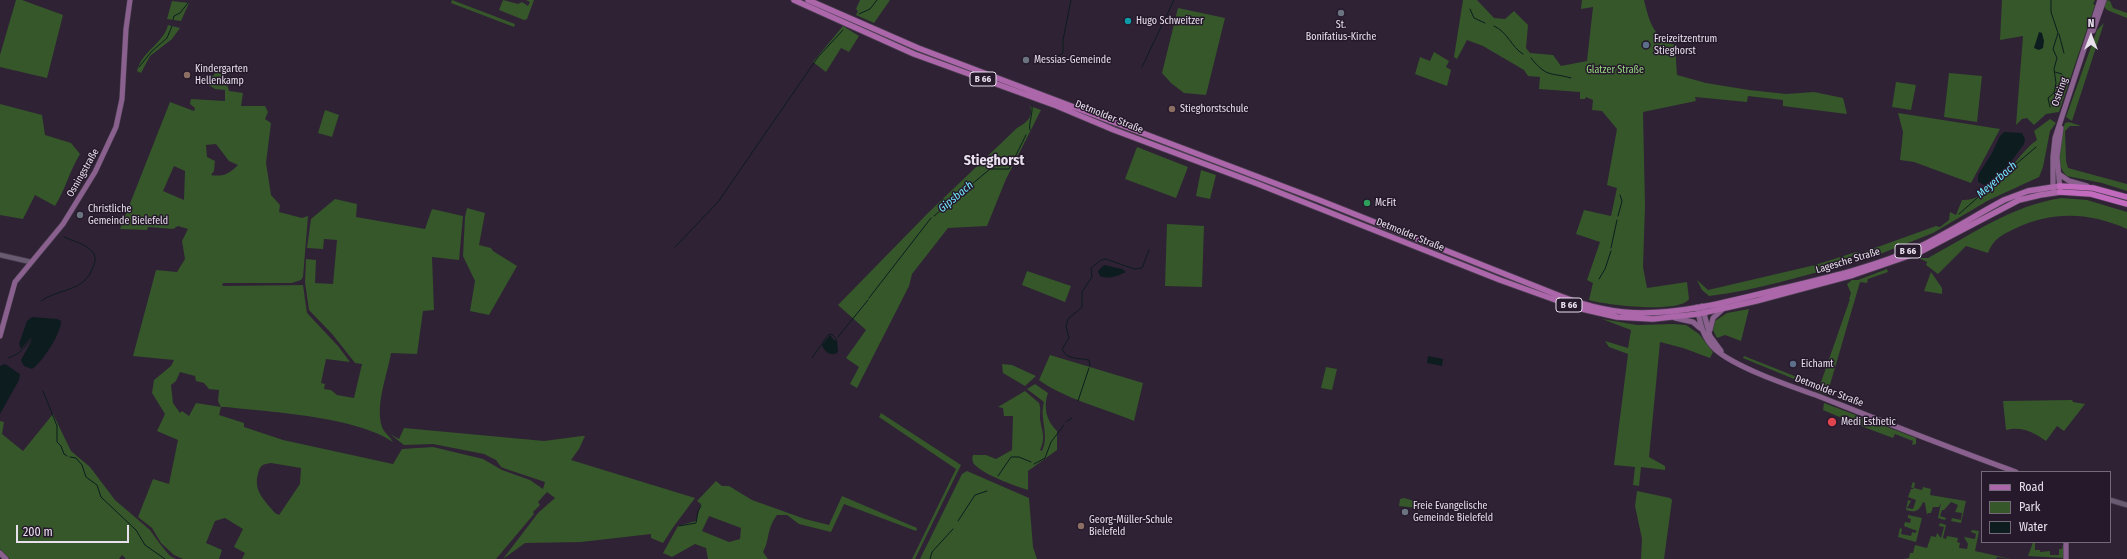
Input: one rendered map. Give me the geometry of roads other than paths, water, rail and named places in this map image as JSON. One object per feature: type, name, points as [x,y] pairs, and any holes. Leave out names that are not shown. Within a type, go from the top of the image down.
[{"type":"highway","name":"Lagesche Straße","points":[[2060,186],[2094,188],[2127,197]]},
{"type":"highway","name":"Lagesche Straße","points":[[2060,192],[2091,194],[2127,204]]},
{"type":"main road","name":"Osningstraße","points":[[0,336],[15,282],[59,230],[88,185],[116,127],[122,99],[126,29],[130,0]]},
{"type":"main road","name":"Detmolder Straße","points":[[794,0],[908,52],[1038,99],[1489,275],[1599,314],[1630,319],[1672,318],[1701,313]]},
{"type":"main road","name":"Detmolder Straße","points":[[808,0],[912,46],[1305,195],[1570,299],[1607,310],[1649,313],[1700,306],[1707,335],[1727,358],[1803,390],[2013,471]]},
{"type":"main road","name":"Ostring","points":[[2054,193],[2055,138],[2100,0]]},
{"type":"main road","name":"Ostring","points":[[2060,192],[2057,152],[2060,132],[2104,0]]},
{"type":"main road","points":[[908,52],[912,46]]},
{"type":"main road","points":[[1128,135],[1129,128]]},
{"type":"main road","points":[[2059,174],[2069,181],[2094,188]]},
{"type":"main road","name":"Lagesche Straße","points":[[1700,306],[1801,284],[1880,261],[1929,242],[2004,200],[2028,191],[2060,186]]},
{"type":"main road","name":"Lagesche Straße","points":[[1701,313],[1831,282],[1895,262],[1937,244],[2004,207],[2030,197],[2060,192]]},
{"type":"main road","points":[[1302,202],[1305,195]]},
{"type":"main road","points":[[1350,221],[1353,214]]},
{"type":"main road","points":[[1489,275],[1490,268]]},
{"type":"main road","points":[[1672,318],[1693,322],[1707,335],[1713,318],[1725,308]]},
{"type":"main road","points":[[2066,543],[2066,559]]},
{"type":"main road","points":[[0,553],[6,559]]},
{"type":"street","points":[[0,255],[31,262]]},
{"type":"street","points":[[2111,500],[2127,505]]},
{"type":"water","points":[[2039,32],[2042,33],[2044,41],[2043,48],[2039,50],[2034,48]]},
{"type":"water","points":[[2004,132],[2022,133],[2025,139],[2024,144],[1994,185],[1987,186],[1978,182],[1978,175],[1992,153],[2000,136]]},
{"type":"water","points":[[1104,265],[1122,269],[1126,272],[1106,278],[1100,276],[1098,271]]},
{"type":"water","points":[[32,317],[57,319],[61,321],[51,347],[41,361],[32,369],[24,366],[21,360],[33,338],[30,339],[21,349],[19,344],[27,321]]},
{"type":"water","points":[[830,335],[834,340],[837,340],[838,352],[835,354],[827,352],[822,345]]},
{"type":"water","points":[[1428,356],[1443,359],[1442,366],[1427,363]]},
{"type":"water","points":[[5,364],[20,374],[19,380],[0,414],[0,366]]},
{"type":"waterway","points":[[859,14],[870,9],[877,0]]},
{"type":"waterway","name":"Gipsbach","points":[[1058,56],[1063,53],[1063,40],[1071,0]]},
{"type":"waterway","points":[[1142,67],[1174,0]]},
{"type":"waterway","name":"Meyerbach","points":[[2050,107],[2048,98],[2054,93],[2056,83],[2054,69],[2057,58],[2053,49],[2058,33],[2051,12],[2051,0]]},
{"type":"waterway","points":[[173,20],[174,16],[180,13],[188,3]]},
{"type":"waterway","points":[[1470,9],[1474,18],[1485,23]]},
{"type":"waterway","points":[[139,67],[152,51],[167,38],[172,26]]},
{"type":"waterway","points":[[1494,26],[1503,32],[1515,48],[1523,54]]},
{"type":"waterway","points":[[675,247],[718,202],[818,57],[843,30]]},
{"type":"waterway","points":[[2059,34],[2064,53]]},
{"type":"waterway","points":[[1531,58],[1545,72],[1571,78]]},
{"type":"waterway","name":"Meyerbach","points":[[2055,72],[2062,74]]},
{"type":"waterway","name":"Gipsbach","points":[[1030,130],[1032,106]]},
{"type":"waterway","name":"Gipsbach","points":[[934,216],[990,169],[1009,169],[1026,135]]},
{"type":"waterway","name":"Meyerbach","points":[[1994,183],[2036,147]]},
{"type":"waterway","name":"Meyerbach","points":[[1959,214],[1992,185]]},
{"type":"waterway","points":[[1618,216],[1622,201],[1620,195]]},
{"type":"waterway","name":"Gipsbach","points":[[869,298],[931,218]]},
{"type":"waterway","points":[[1611,248],[1617,220]]},
{"type":"waterway","points":[[41,301],[52,295],[77,286],[89,276],[93,267],[95,255],[92,251],[82,244],[64,237]]},
{"type":"waterway","points":[[1090,366],[1089,360],[1070,357],[1064,353],[1062,349],[1069,338],[1066,326],[1068,319],[1082,307],[1082,292],[1092,277],[1091,268],[1101,260],[1106,259],[1134,269],[1142,268],[1149,250]]},
{"type":"waterway","points":[[1599,279],[1605,269],[1611,251]]},
{"type":"waterway","name":"Gipsbach","points":[[838,337],[868,300]]},
{"type":"waterway","name":"Gipsbach","points":[[812,358],[828,335],[832,334],[836,339]]},
{"type":"waterway","points":[[8,358],[19,352],[33,338]]},
{"type":"waterway","points":[[1078,401],[1089,368]]},
{"type":"waterway","points":[[43,391],[57,426],[57,442],[61,446],[64,454],[67,456]]},
{"type":"waterway","points":[[1066,422],[1072,418]]},
{"type":"waterway","points":[[1034,464],[1045,458],[1051,442],[1064,425]]},
{"type":"waterway","points":[[70,457],[76,458],[82,465],[86,477],[97,485],[101,497],[136,530],[145,545],[165,559]]},
{"type":"waterway","points":[[998,476],[1011,457],[1019,457],[1031,462]]},
{"type":"waterway","points":[[958,521],[975,495],[987,491]]},
{"type":"waterway","name":"Gipsbach","points":[[679,526],[696,523],[698,511],[701,506]]},
{"type":"waterway","points":[[930,559],[932,552],[953,529]]},
{"type":"place","name":"St. Bonifatius-Kirche","points":[[1341,13]]},
{"type":"place","name":"Hugo Schweitzer","points":[[1128,21]]},
{"type":"place","name":"Freizeitzentrum Stieghorst","points":[[1646,45]]},
{"type":"place","name":"Messias-Gemeinde","points":[[1026,60]]},
{"type":"place","name":"Kindergarten Hellenkamp","points":[[187,75]]},
{"type":"place","name":"Stieghorstschule","points":[[1172,109]]},
{"type":"place","name":"McFit","points":[[1367,203]]},
{"type":"place","name":"Christliche Gemeinde Bielefeld","points":[[80,215]]},
{"type":"place","name":"Eichamt","points":[[1793,364]]},
{"type":"place","name":"Medi Esthetic","points":[[1832,422]]},
{"type":"place","name":"Freie Evangelische Gemeinde Bielefeld","points":[[1405,512]]},
{"type":"place","name":"Georg-Müller-Schule Bielefeld","points":[[1081,526]]},
{"type":"district","name":"Stieghorst","points":[[994,161]]},
{"type":"park label","name":"Glatzer Straße","points":[[1615,70]]}]
